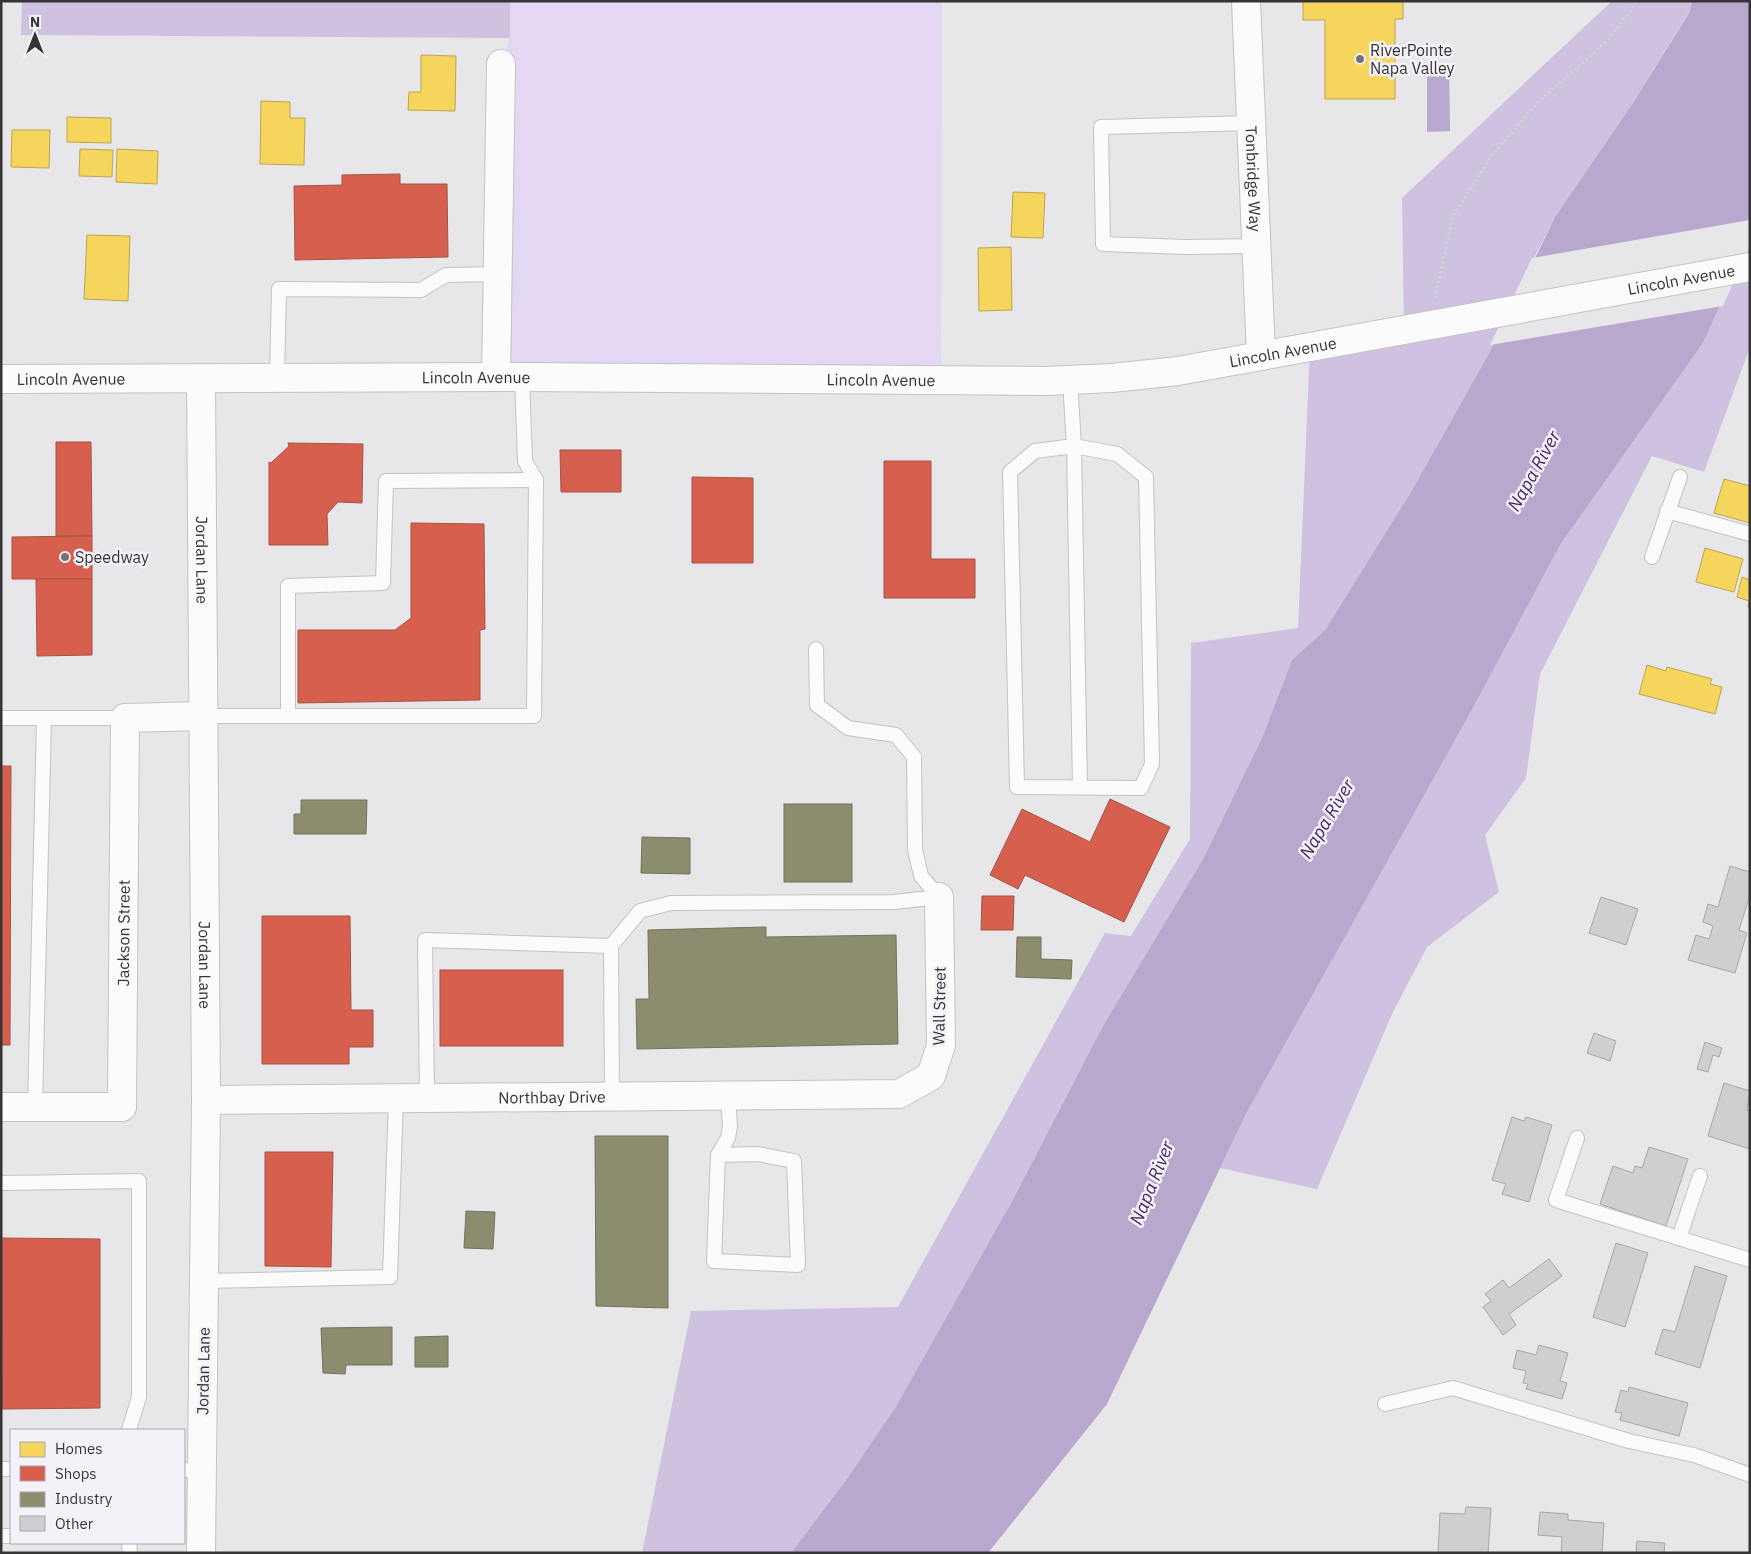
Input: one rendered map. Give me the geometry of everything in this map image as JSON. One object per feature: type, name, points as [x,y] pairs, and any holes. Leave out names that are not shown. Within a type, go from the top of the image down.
[{"type":"street","name":"Tonbridge Way","points":[[1246,1],[1261,355]]},
{"type":"street","points":[[501,64],[498,274],[509,377]]},
{"type":"street","name":"Lincoln Avenue","points":[[1,379],[509,377],[1070,380],[1178,371],[1750,267]]},
{"type":"street","name":"Jordan Lane","points":[[201,379],[206,1100],[204,1281],[193,1470],[201,1553]]},
{"type":"street","points":[[124,718],[203,716]]},
{"type":"street","name":"Jackson Street","points":[[1,1107],[122,1107],[124,718]]},
{"type":"street","name":"Wall Street","points":[[899,1094],[931,1076],[942,1045],[939,897]]},
{"type":"street","name":"Northbay Drive","points":[[206,1100],[728,1097],[899,1094]]},
{"type":"lane","points":[[1251,123],[1101,127],[1103,244],[1186,247],[1256,246]]},
{"type":"lane","points":[[277,378],[280,289],[420,290],[446,275],[498,274]]},
{"type":"lane","points":[[203,716],[534,716],[536,480],[525,461],[509,377]]},
{"type":"lane","points":[[1070,380],[1074,446],[1080,787]]},
{"type":"lane","points":[[1074,446],[1117,454],[1146,477],[1152,764],[1141,788],[1017,787],[1010,472],[1035,451],[1074,446]]},
{"type":"lane","points":[[1652,557],[1680,476]]},
{"type":"lane","points":[[288,715],[288,586],[382,583],[386,481],[536,480]]},
{"type":"lane","points":[[1667,511],[1750,534]]},
{"type":"lane","points":[[816,649],[818,705],[848,728],[896,735],[914,757],[915,849],[921,876],[939,897]]},
{"type":"lane","points":[[1,718],[124,718]]},
{"type":"lane","points":[[35,1107],[44,718]]},
{"type":"lane","points":[[612,1097],[611,946],[640,911],[670,904],[894,902],[939,897]]},
{"type":"lane","points":[[427,1098],[425,940],[611,946]]},
{"type":"lane","points":[[718,1155],[758,1154],[794,1161],[798,1265],[714,1261],[718,1155],[728,1138],[730,1126],[728,1097]]},
{"type":"lane","points":[[204,1281],[390,1277],[396,1098]]},
{"type":"lane","points":[[1577,1138],[1556,1200],[1750,1260]]},
{"type":"lane","points":[[1679,1238],[1700,1176]]},
{"type":"lane","points":[[1,1182],[140,1182],[140,1397],[129,1429]]},
{"type":"lane","points":[[1386,1404],[1453,1388],[1628,1441],[1694,1456],[1750,1475]]},
{"type":"path","points":[[1429,325],[1453,216],[1493,154],[1533,108],[1606,42],[1632,9],[1635,1]]},
{"type":"shaded area","points":[[22,1],[510,1],[510,38],[21,35]]},
{"type":"shaded area","points":[[510,1],[942,1],[941,381],[496,377],[501,64],[510,38]]},
{"type":"shaded area","points":[[1612,1],[1692,1],[1689,12],[1633,103],[1555,217],[1506,312],[1488,355],[1411,492],[1325,630],[1292,660],[1262,738],[1203,859],[1104,1024],[1011,1203],[895,1408],[846,1480],[791,1553],[642,1553],[691,1311],[898,1307],[1105,933],[1131,936],[1190,839],[1191,643],[1298,628],[1310,347],[1404,330],[1402,198]]},
{"type":"shaded area","points":[[1750,239],[1750,347],[1704,472],[1652,456],[1540,674],[1526,778],[1485,835],[1499,892],[1427,947],[1392,1014],[1317,1189],[1220,1168],[1247,1112],[1560,545],[1703,343]]},
{"type":"water","name":"Napa River","points":[[1692,1],[1750,1],[1750,239],[1703,343],[1560,545],[1470,713],[1247,1112],[1107,1404],[988,1553],[791,1553],[846,1480],[895,1408],[1011,1203],[1104,1024],[1203,859],[1262,738],[1292,660],[1325,630],[1411,492],[1488,355],[1555,217],[1633,103],[1689,13]]},
{"type":"water","points":[[1427,65],[1449,65],[1450,131],[1427,132]]},
{"type":"pier","points":[[1750,220],[1750,245],[1723,306],[1490,345],[1532,258]]},
{"type":"building: Homes","name":"RiverPointe Napa Valley","points":[[1303,1],[1403,1],[1403,19],[1395,19],[1395,99],[1325,99],[1325,20],[1303,20]]},
{"type":"building: Homes","points":[[421,55],[456,56],[455,111],[408,110],[409,92],[421,92]]},
{"type":"building: Homes","points":[[261,101],[290,102],[290,118],[305,118],[304,165],[260,164]]},
{"type":"building: Homes","points":[[67,117],[111,118],[111,143],[67,142]]},
{"type":"building: Homes","points":[[12,130],[50,130],[49,168],[11,167]]},
{"type":"building: Homes","points":[[80,149],[113,150],[112,177],[79,176]]},
{"type":"building: Homes","points":[[117,149],[158,151],[157,184],[116,182]]},
{"type":"building: Homes","points":[[1013,192],[1045,193],[1043,238],[1011,237]]},
{"type":"building: Homes","points":[[87,235],[130,236],[128,301],[84,299]]},
{"type":"building: Homes","points":[[1011,247],[1012,310],[979,311],[978,248]]},
{"type":"building: Homes","points":[[1724,479],[1750,486],[1750,523],[1714,513]]},
{"type":"building: Homes","points":[[1705,548],[1743,559],[1734,592],[1696,582]]},
{"type":"building: Homes","points":[[1742,577],[1750,580],[1750,608],[1748,607],[1749,601],[1737,597]]},
{"type":"building: Homes","points":[[1647,665],[1666,671],[1667,667],[1712,679],[1710,684],[1722,687],[1715,714],[1639,694]]},
{"type":"building: Shops","points":[[400,174],[400,184],[447,184],[448,257],[295,260],[294,186],[342,185],[342,175]]},
{"type":"building: Shops","points":[[56,442],[91,442],[92,536],[56,536]]},
{"type":"building: Shops","points":[[288,443],[363,444],[362,503],[338,502],[327,514],[328,545],[269,545],[269,462],[271,463],[289,446]]},
{"type":"building: Shops","points":[[560,450],[621,450],[621,492],[561,492]]},
{"type":"building: Shops","points":[[884,461],[931,461],[931,559],[975,559],[975,598],[884,598]]},
{"type":"building: Shops","points":[[692,477],[753,478],[753,563],[692,563]]},
{"type":"building: Shops","points":[[411,523],[484,524],[485,629],[480,630],[480,700],[298,703],[298,630],[395,630],[411,618]]},
{"type":"building: Shops","points":[[92,536],[92,579],[12,579],[12,537]]},
{"type":"building: Shops","points":[[36,579],[92,579],[92,655],[37,656]]},
{"type":"building: Shops","points":[[1,766],[11,766],[10,1045],[1,1045]]},
{"type":"building: Shops","points":[[1110,799],[1170,827],[1124,922],[1025,875],[1018,889],[990,875],[1022,809],[1090,842]]},
{"type":"building: Shops","points":[[982,896],[1014,896],[1013,930],[981,930]]},
{"type":"building: Shops","points":[[262,916],[350,916],[351,1010],[373,1010],[373,1047],[349,1047],[349,1064],[262,1064]]},
{"type":"building: Shops","points":[[440,970],[563,970],[563,1046],[440,1046]]},
{"type":"building: Shops","points":[[265,1152],[333,1152],[331,1267],[265,1266]]},
{"type":"building: Shops","points":[[1,1238],[100,1239],[100,1408],[2,1409]]},
{"type":"building: Industry","points":[[301,800],[367,800],[366,834],[294,834],[294,814],[301,814]]},
{"type":"building: Industry","points":[[784,804],[852,804],[852,882],[784,882]]},
{"type":"building: Industry","points":[[642,837],[690,838],[690,874],[641,873]]},
{"type":"building: Industry","points":[[766,927],[766,937],[896,935],[898,1044],[637,1049],[636,999],[649,999],[648,930]]},
{"type":"building: Industry","points":[[1017,937],[1041,937],[1041,959],[1072,960],[1071,979],[1016,977]]},
{"type":"building: Industry","points":[[595,1136],[668,1136],[668,1308],[596,1306]]},
{"type":"building: Industry","points":[[466,1211],[495,1212],[493,1249],[464,1248]]},
{"type":"building: Industry","points":[[392,1327],[392,1365],[346,1365],[345,1374],[323,1373],[321,1328]]},
{"type":"building: Industry","points":[[448,1336],[448,1367],[415,1367],[415,1337]]},
{"type":"building: Other","points":[[1730,866],[1750,872],[1750,895],[1739,930],[1747,933],[1735,973],[1688,960],[1696,935],[1709,939],[1713,926],[1703,922],[1708,904],[1718,907]]},
{"type":"building: Other","points":[[1601,897],[1638,909],[1626,945],[1589,933]]},
{"type":"building: Other","points":[[1594,1033],[1616,1041],[1610,1061],[1587,1053]]},
{"type":"building: Other","points":[[1705,1042],[1722,1048],[1719,1057],[1713,1055],[1708,1072],[1697,1069]]},
{"type":"building: Other","points":[[1724,1083],[1750,1091],[1747,1110],[1750,1111],[1750,1149],[1708,1136]]},
{"type":"building: Other","points":[[1512,1117],[1524,1121],[1526,1117],[1552,1125],[1529,1202],[1502,1194],[1506,1184],[1492,1180]]},
{"type":"building: Other","points":[[1649,1147],[1688,1159],[1666,1226],[1600,1204],[1613,1166],[1633,1173],[1635,1166],[1642,1168]]},
{"type":"building: Other","points":[[1616,1243],[1648,1253],[1625,1327],[1593,1317]]},
{"type":"building: Other","points":[[1549,1259],[1562,1276],[1509,1314],[1516,1325],[1503,1335],[1483,1307],[1491,1301],[1485,1294],[1503,1280],[1509,1288]]},
{"type":"building: Other","points":[[1695,1266],[1727,1276],[1700,1368],[1655,1354],[1663,1329],[1675,1332]]},
{"type":"building: Other","points":[[1539,1345],[1568,1353],[1560,1381],[1567,1383],[1562,1399],[1526,1389],[1528,1384],[1523,1383],[1526,1371],[1513,1368],[1517,1350],[1536,1355]]},
{"type":"building: Other","points":[[1629,1387],[1688,1403],[1679,1436],[1620,1420],[1622,1413],[1615,1412],[1621,1390],[1628,1392]]},
{"type":"building: Other","points":[[1466,1507],[1491,1508],[1488,1553],[1438,1553],[1440,1513],[1465,1514]]},
{"type":"building: Other","points":[[1540,1512],[1568,1514],[1568,1520],[1604,1523],[1602,1553],[1561,1553],[1562,1537],[1538,1535]]},
{"type":"building: Other","points":[[1637,1541],[1665,1543],[1664,1553],[1636,1553]]},
{"type":"place","name":"RiverPointe Napa Valley","points":[[1360,59]]},
{"type":"place","name":"Speedway","points":[[65,557]]}]
